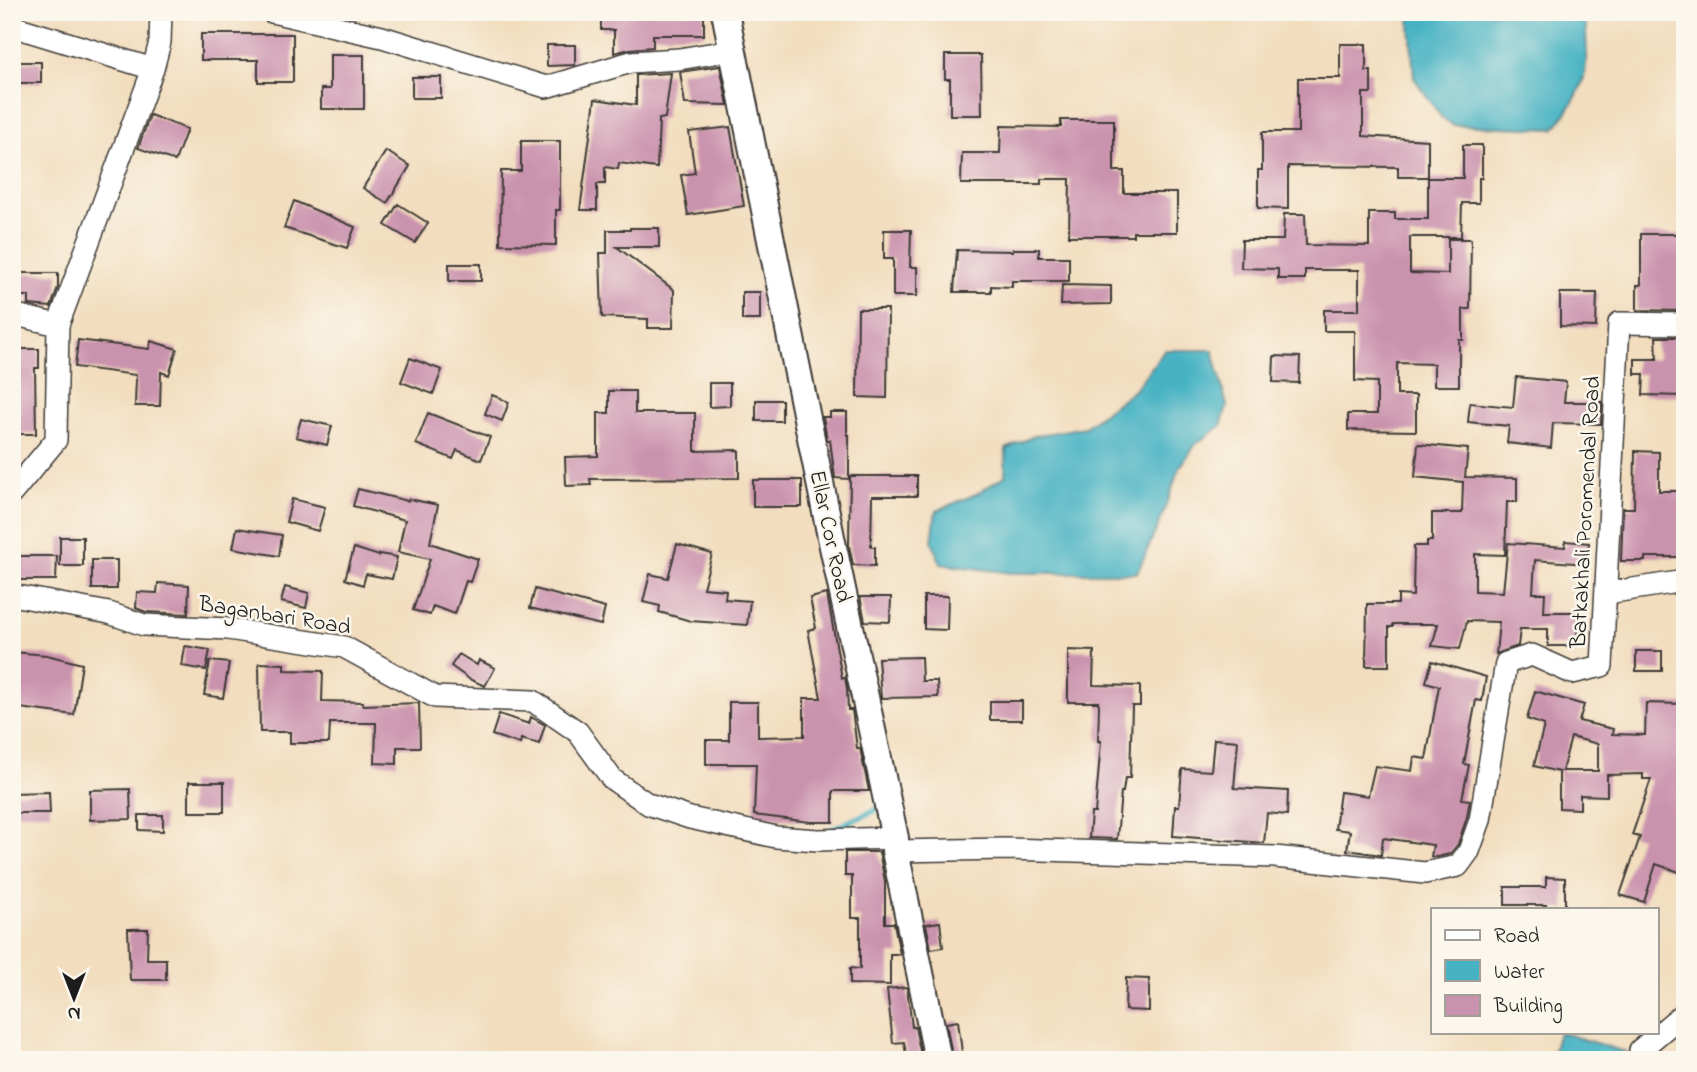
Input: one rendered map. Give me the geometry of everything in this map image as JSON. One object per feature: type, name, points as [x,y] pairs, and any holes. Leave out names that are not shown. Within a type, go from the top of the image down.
[{"type":"main road","name":"Ellar Cor Road","points":[[725,12],[938,1060]]},
{"type":"street","points":[[12,493],[56,440],[58,325],[153,69],[160,42],[161,12]]},
{"type":"street","points":[[272,12],[382,37],[546,87],[631,62],[733,50]]},
{"type":"street","points":[[12,26],[153,69]]},
{"type":"street","points":[[12,314],[58,325]]},
{"type":"street","name":"Batkakhali Poromendal Road","points":[[1506,663],[1532,655],[1572,673],[1602,666],[1619,323],[1685,324]]},
{"type":"street","points":[[1607,593],[1685,581]]},
{"type":"street","name":"Baganbari Road","points":[[12,595],[109,613],[144,625],[228,629],[344,647],[435,697],[533,701],[578,732],[612,779],[648,804],[690,818],[776,837],[1006,849],[1276,857],[1425,873],[1458,866],[1469,851],[1480,820],[1506,663]]},
{"type":"street","points":[[1640,1049],[1685,1012]]},
{"type":"water","points":[[1409,12],[1585,12],[1587,47],[1581,87],[1554,129],[1453,125],[1442,118],[1414,78]]},
{"type":"water","points":[[1165,350],[1213,350],[1227,406],[1221,426],[1196,444],[1180,467],[1137,573],[1011,573],[941,564],[932,541],[936,511],[976,494],[1005,476],[1006,449],[1034,436],[1085,427],[1134,390]]},
{"type":"water","points":[[1558,1034],[1566,1034],[1651,1060],[1551,1060]]},
{"type":"building","points":[[601,12],[704,12],[704,35],[653,35],[653,47],[614,53],[614,30],[601,30]]},
{"type":"building","points":[[201,34],[293,34],[293,82],[258,82],[258,60],[201,60]]},
{"type":"building","points":[[1340,44],[1366,44],[1366,71],[1371,71],[1371,93],[1363,93],[1363,136],[1428,140],[1428,177],[1398,177],[1398,167],[1288,166],[1288,209],[1258,208],[1262,132],[1298,132],[1298,78],[1340,78]]},
{"type":"building","points":[[547,45],[575,45],[575,65],[547,66]]},
{"type":"building","points":[[330,55],[364,55],[364,109],[321,109],[321,89],[330,89]]},
{"type":"building","points":[[945,55],[981,55],[982,115],[950,115],[950,79],[945,79]]},
{"type":"building","points":[[15,62],[41,62],[41,83],[15,83]]},
{"type":"building","points":[[720,66],[728,105],[685,104],[680,72]]},
{"type":"building","points":[[671,73],[665,118],[659,119],[657,168],[619,163],[618,169],[605,167],[605,184],[597,184],[597,210],[580,210],[595,99],[636,105],[636,75]]},
{"type":"building","points":[[412,77],[441,77],[441,98],[412,98]]},
{"type":"building","points":[[150,115],[187,129],[175,161],[138,148]]},
{"type":"building","points":[[1061,120],[1114,120],[1114,171],[1124,171],[1124,193],[1177,193],[1177,232],[1133,232],[1133,236],[1069,236],[1070,179],[1041,179],[1041,184],[961,184],[962,153],[1000,153],[1001,126],[1061,127]]},
{"type":"building","points":[[730,127],[744,206],[688,215],[681,175],[695,173],[689,132]]},
{"type":"building","points":[[521,141],[560,141],[560,210],[556,210],[556,245],[500,244],[501,171],[521,171]]},
{"type":"building","points":[[1463,145],[1482,145],[1482,178],[1479,178],[1479,203],[1462,203],[1461,237],[1410,237],[1410,273],[1448,274],[1448,239],[1471,239],[1470,309],[1463,309],[1463,340],[1459,340],[1459,386],[1434,386],[1434,364],[1397,363],[1397,395],[1416,395],[1416,431],[1348,430],[1348,414],[1377,414],[1377,382],[1355,381],[1355,331],[1324,331],[1324,310],[1359,310],[1359,270],[1305,270],[1305,279],[1278,279],[1278,269],[1241,268],[1242,240],[1283,240],[1284,214],[1305,214],[1306,245],[1369,246],[1369,213],[1395,213],[1395,219],[1428,219],[1428,178],[1463,178]]},
{"type":"building","points":[[386,151],[410,166],[387,203],[363,188]]},
{"type":"building","points":[[294,201],[355,227],[347,248],[284,228]]},
{"type":"building","points":[[398,204],[428,223],[415,243],[385,225]]},
{"type":"building","points":[[659,228],[659,247],[617,247],[674,290],[673,328],[648,328],[648,319],[602,317],[600,253],[607,253],[607,230]]},
{"type":"building","points":[[884,230],[911,230],[910,267],[917,267],[917,296],[893,296],[893,259],[884,259]]},
{"type":"building","points":[[1641,234],[1685,234],[1685,311],[1637,310],[1637,285],[1641,285]]},
{"type":"building","points":[[1039,249],[1039,257],[1069,257],[1069,281],[1012,281],[1012,287],[991,286],[991,292],[954,292],[957,250]]},
{"type":"building","points":[[449,264],[481,264],[481,281],[449,281]]},
{"type":"building","points":[[12,273],[58,273],[58,287],[51,307],[29,305],[29,296],[12,296]]},
{"type":"building","points":[[1062,285],[1111,286],[1111,304],[1061,305]]},
{"type":"building","points":[[742,292],[760,292],[760,320],[742,320]]},
{"type":"building","points":[[1560,293],[1597,293],[1596,327],[1560,326]]},
{"type":"building","points":[[858,309],[888,309],[887,398],[857,397]]},
{"type":"building","points":[[1656,337],[1685,337],[1685,396],[1643,395],[1644,374],[1635,374],[1635,359],[1657,359]]},
{"type":"building","points":[[78,340],[149,349],[151,341],[177,349],[169,375],[161,372],[160,406],[135,406],[136,375],[75,367]]},
{"type":"building","points":[[12,349],[39,349],[39,368],[35,368],[36,434],[19,434],[19,403],[12,403]]},
{"type":"building","points":[[1274,356],[1300,357],[1299,383],[1273,382]]},
{"type":"building","points":[[410,358],[442,370],[433,394],[401,382]]},
{"type":"building","points":[[1516,377],[1566,382],[1564,402],[1602,402],[1601,424],[1553,423],[1551,448],[1507,443],[1509,426],[1468,422],[1470,403],[1513,407]]},
{"type":"building","points":[[709,383],[730,383],[730,406],[709,407]]},
{"type":"building","points":[[609,391],[635,391],[635,413],[695,413],[695,451],[739,450],[739,478],[590,479],[591,485],[566,486],[565,457],[598,456],[598,413],[609,413]]},
{"type":"building","points":[[492,395],[509,402],[502,421],[485,414]]},
{"type":"building","points":[[756,400],[782,400],[782,421],[756,421]]},
{"type":"building","points":[[830,412],[847,412],[849,479],[835,478],[830,440],[827,440],[823,417],[830,417]]},
{"type":"building","points":[[428,413],[490,437],[481,460],[457,450],[453,459],[416,444]]},
{"type":"building","points":[[301,419],[332,426],[327,445],[296,437]]},
{"type":"building","points":[[1418,444],[1468,449],[1465,477],[1517,478],[1517,502],[1507,502],[1505,555],[1475,554],[1475,591],[1503,592],[1508,543],[1565,547],[1565,541],[1589,543],[1587,564],[1535,560],[1533,593],[1545,593],[1544,612],[1578,612],[1577,646],[1548,646],[1548,629],[1520,629],[1518,646],[1496,654],[1499,622],[1467,621],[1460,649],[1432,646],[1438,624],[1393,624],[1393,627],[1389,627],[1389,666],[1366,666],[1367,604],[1398,604],[1398,595],[1413,596],[1414,546],[1427,546],[1427,541],[1432,541],[1432,513],[1462,513],[1463,482],[1415,477]]},
{"type":"building","points":[[1635,451],[1659,452],[1659,491],[1685,491],[1685,557],[1645,557],[1645,561],[1621,561],[1623,508],[1634,508]]},
{"type":"building","points":[[850,476],[917,476],[917,496],[872,496],[871,547],[875,547],[875,566],[853,565],[849,546]]},
{"type":"building","points":[[753,480],[802,480],[802,507],[753,507]]},
{"type":"building","points":[[358,489],[438,505],[430,543],[478,559],[470,582],[466,581],[455,614],[433,606],[430,615],[413,610],[430,559],[398,552],[405,520],[353,506]]},
{"type":"building","points":[[292,499],[325,507],[318,531],[286,522]]},
{"type":"building","points":[[237,528],[282,535],[279,556],[233,548]]},
{"type":"building","points":[[60,537],[83,537],[83,566],[60,566]]},
{"type":"building","points":[[677,544],[712,554],[703,588],[726,590],[725,599],[750,601],[747,625],[691,621],[659,612],[660,606],[643,602],[650,574],[668,578]]},
{"type":"building","points":[[354,548],[379,556],[397,557],[392,579],[366,574],[363,585],[345,579]]},
{"type":"building","points":[[19,556],[57,556],[56,580],[19,580]]},
{"type":"building","points":[[92,560],[117,560],[117,589],[92,589]]},
{"type":"building","points":[[158,583],[189,585],[188,614],[146,612],[136,608],[137,592],[157,593]]},
{"type":"building","points":[[285,587],[309,593],[306,608],[281,602]]},
{"type":"building","points":[[535,589],[605,608],[601,625],[530,608]]},
{"type":"building","points":[[827,594],[842,678],[845,678],[847,688],[848,710],[852,710],[857,748],[860,748],[869,791],[833,791],[833,822],[754,815],[756,764],[706,764],[706,740],[729,740],[729,702],[758,702],[758,737],[804,736],[804,698],[821,698],[808,630],[816,628],[810,598]]},
{"type":"building","points":[[924,596],[948,596],[947,630],[924,629]]},
{"type":"building","points":[[860,597],[891,597],[890,622],[865,621]]},
{"type":"building","points":[[185,646],[210,650],[206,670],[182,666]]},
{"type":"building","points":[[1068,650],[1094,651],[1093,685],[1140,686],[1140,706],[1132,706],[1130,778],[1125,778],[1121,792],[1117,839],[1089,838],[1091,813],[1095,813],[1101,741],[1098,741],[1099,705],[1098,702],[1068,702]]},
{"type":"building","points":[[1636,651],[1662,651],[1662,671],[1636,671]]},
{"type":"building","points":[[12,652],[47,655],[82,664],[74,715],[12,707]]},
{"type":"building","points":[[459,654],[477,665],[479,660],[495,668],[485,686],[451,666]]},
{"type":"building","points":[[921,657],[922,681],[937,681],[938,697],[881,698],[878,658]]},
{"type":"building","points":[[210,661],[229,663],[223,698],[204,695]]},
{"type":"building","points":[[1432,661],[1486,677],[1482,701],[1476,700],[1464,764],[1469,765],[1462,799],[1470,800],[1458,844],[1450,854],[1437,857],[1431,857],[1433,845],[1383,838],[1381,855],[1347,850],[1350,831],[1335,829],[1340,792],[1368,796],[1375,766],[1412,771],[1414,757],[1426,759],[1439,686],[1426,682]]},
{"type":"building","points":[[259,663],[284,664],[284,670],[323,671],[322,701],[363,702],[363,705],[419,703],[420,747],[397,747],[397,764],[375,763],[376,723],[330,723],[329,743],[290,743],[290,732],[260,732]]},
{"type":"building","points":[[1535,691],[1584,705],[1579,721],[1613,729],[1612,734],[1645,735],[1646,703],[1685,704],[1685,874],[1656,864],[1644,902],[1620,895],[1640,837],[1632,835],[1651,779],[1643,779],[1643,774],[1607,775],[1607,796],[1580,795],[1580,809],[1559,808],[1559,772],[1534,766],[1544,725],[1527,719]],"holes":[[[1571,737],[1598,744],[1598,771],[1562,771]]]},
{"type":"building","points":[[990,701],[1022,701],[1022,720],[990,720]]},
{"type":"building","points":[[499,714],[529,724],[531,717],[545,725],[539,744],[521,739],[520,744],[492,735]]},
{"type":"building","points":[[1214,739],[1238,741],[1234,788],[1288,791],[1287,815],[1267,813],[1264,843],[1173,836],[1182,769],[1211,771]]},
{"type":"building","points":[[189,782],[224,782],[224,812],[189,812]]},
{"type":"building","points":[[130,789],[131,819],[90,820],[90,790]]},
{"type":"building","points":[[49,792],[50,813],[12,813],[12,793]]},
{"type":"building","points":[[139,815],[163,815],[163,831],[139,830]]},
{"type":"building","points":[[845,852],[879,852],[885,881],[885,923],[894,923],[900,954],[890,954],[890,985],[850,984],[850,968],[860,969],[860,918],[852,918],[852,876],[845,876]]},
{"type":"building","points":[[1546,877],[1565,878],[1565,908],[1505,905],[1505,887],[1546,887]]},
{"type":"building","points":[[940,922],[943,947],[931,949],[926,924]]},
{"type":"building","points":[[128,929],[148,929],[147,959],[166,959],[166,980],[130,980]]},
{"type":"building","points":[[1126,978],[1149,979],[1149,1011],[1125,1010]]},
{"type":"building","points":[[907,987],[912,1027],[915,1027],[922,1060],[907,1060],[904,1042],[893,1043],[887,989]]},
{"type":"building","points":[[958,1021],[963,1060],[953,1060],[946,1023]]},
{"type":"waterway","points":[[826,832],[880,808]]}]
